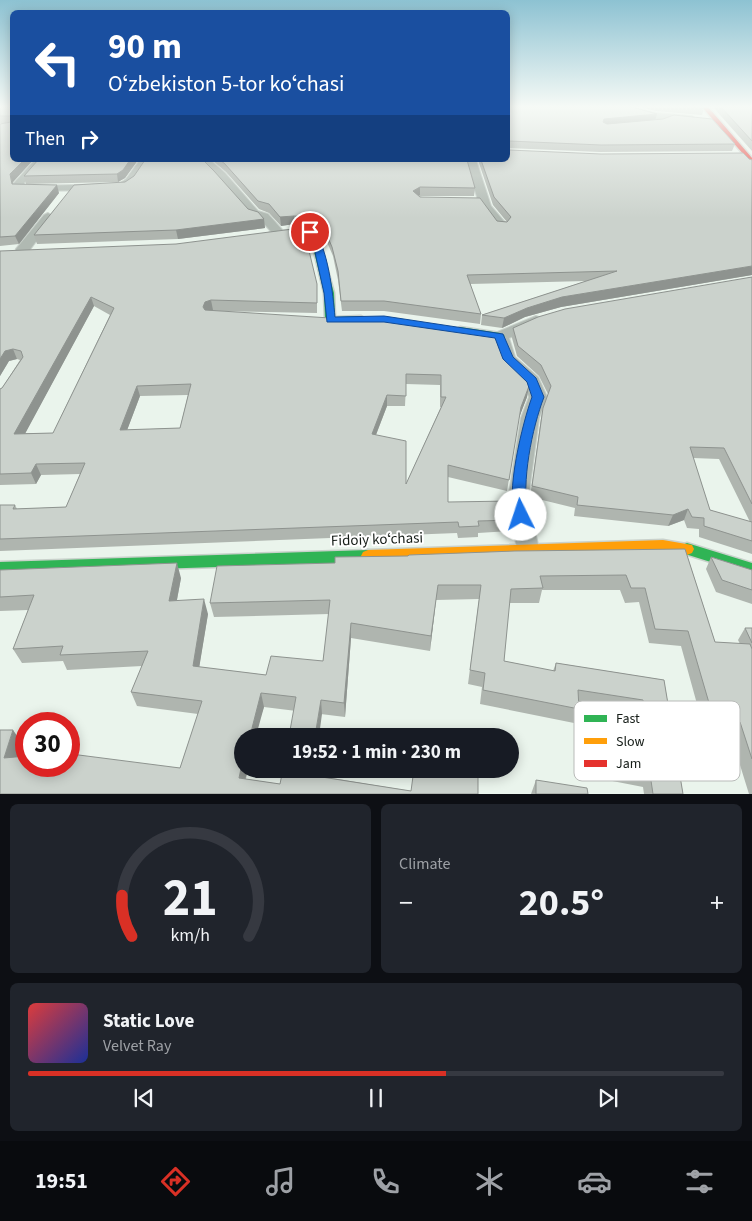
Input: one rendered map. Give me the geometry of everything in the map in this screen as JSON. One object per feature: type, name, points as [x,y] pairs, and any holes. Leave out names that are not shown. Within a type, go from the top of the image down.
[{"type":"street","points":[[734,144],[745,158]]},
{"type":"street","points":[[38,162],[19,183],[20,189],[64,198],[122,188],[130,181],[144,162]]},
{"type":"street","points":[[206,162],[221,175],[254,214],[264,216],[279,233]]},
{"type":"street","points":[[471,162],[479,201],[502,226]]},
{"type":"street","points":[[20,252],[64,198]]},
{"type":"street","points":[[262,236],[304,231],[314,234],[329,293],[330,320]]},
{"type":"street","points":[[7,252],[40,252]]},
{"type":"street","points":[[453,329],[500,336],[549,316]]},
{"type":"street","points":[[311,319],[375,319]]},
{"type":"street","points":[[500,336],[508,359],[532,381],[538,397],[530,418],[518,500],[528,549]]},
{"type":"street","name":"Fidoiy koʻchasi","points":[[0,568],[663,546],[690,549],[752,569]]},
{"type":"building","points":[[0,144],[10,144],[10,162],[22,162],[10,174],[12,184],[57,185],[15,236],[0,237]]},
{"type":"building","points":[[579,144],[728,144],[601,145]]},
{"type":"building","points":[[510,150],[601,154],[743,153],[752,160],[752,266],[562,297],[527,308],[504,318],[482,315],[617,271],[467,275],[481,314],[384,301],[341,301],[338,271],[332,247],[323,226],[317,218],[280,217],[269,204],[258,201],[222,162],[468,162],[475,188],[420,187],[413,191],[420,197],[480,198],[497,221],[507,222],[511,217],[494,197],[482,162],[510,162]]},
{"type":"building","points":[[36,162],[129,162],[123,170],[117,174],[24,176]]},
{"type":"building","points":[[144,162],[205,162],[248,209],[258,212],[264,219],[176,230],[34,235],[74,185],[125,182],[134,176]]},
{"type":"building","points":[[293,229],[304,230],[317,284],[317,303],[211,300],[205,302],[203,307],[205,310],[330,318],[384,317],[494,334],[500,350],[524,374],[529,386],[521,407],[509,480],[448,465],[448,502],[510,501],[514,520],[478,521],[479,526],[459,527],[458,522],[0,539],[0,505],[15,505],[13,509],[66,507],[85,463],[36,464],[31,473],[0,474],[0,389],[23,357],[21,351],[13,349],[5,351],[0,359],[0,251],[176,244]],"holes":[[[91,297],[114,308],[53,433],[14,434]],[[406,374],[441,375],[441,397],[446,397],[406,484],[406,441],[372,434],[387,395],[406,396]],[[191,384],[180,428],[120,430],[137,386]]]},
{"type":"building","points":[[752,277],[752,504],[724,448],[690,447],[710,510],[752,522],[752,541],[704,526],[704,518],[692,517],[688,509],[673,515],[577,505],[578,497],[532,486],[543,408],[551,386],[541,365],[518,346],[513,328],[538,317],[565,309]]},
{"type":"building","points":[[685,549],[715,642],[750,644],[752,649],[752,759],[740,722],[740,701],[708,701],[688,631],[655,629],[645,588],[631,588],[626,575],[540,576],[543,588],[511,589],[504,661],[555,671],[556,663],[664,680],[668,701],[643,701],[578,690],[579,701],[574,701],[574,708],[483,690],[485,673],[470,670],[481,585],[438,585],[431,636],[351,623],[344,703],[321,700],[316,728],[290,728],[296,697],[261,693],[252,728],[234,728],[234,778],[280,784],[281,778],[328,778],[411,791],[413,778],[478,778],[478,794],[0,794],[0,730],[13,730],[4,758],[15,757],[15,777],[80,777],[80,755],[180,768],[202,701],[131,692],[148,651],[60,655],[63,646],[13,649],[34,595],[0,597],[0,570],[177,563],[169,601],[204,599],[193,666],[266,675],[271,656],[323,661],[330,600],[210,603],[217,566],[335,563],[335,557],[515,551]]},
{"type":"building","points":[[711,557],[752,570],[752,590],[722,580]]},
{"type":"building","points":[[745,628],[752,628],[752,643]]},
{"type":"building","points":[[536,780],[587,788],[588,794],[536,794]]},
{"type":"building","points":[[651,781],[681,781],[683,794],[653,794]]},
{"type":"traffic: fast","points":[[271,234],[304,231],[314,234],[329,293],[330,320],[361,319]]},
{"type":"traffic: fast","points":[[460,330],[500,336]]},
{"type":"traffic: fast","points":[[687,549],[752,569]]},
{"type":"traffic: fast","points":[[0,568],[368,556]]},
{"type":"traffic: slow","points":[[368,556],[663,546],[687,549]]},
{"type":"traffic: jam","points":[[737,144],[752,162]]},
{"type":"route","points":[[310,232],[316,238],[329,293],[330,320],[384,319],[500,336],[508,359],[532,381],[538,397],[530,418],[524,454],[518,500],[521,515]]}]
